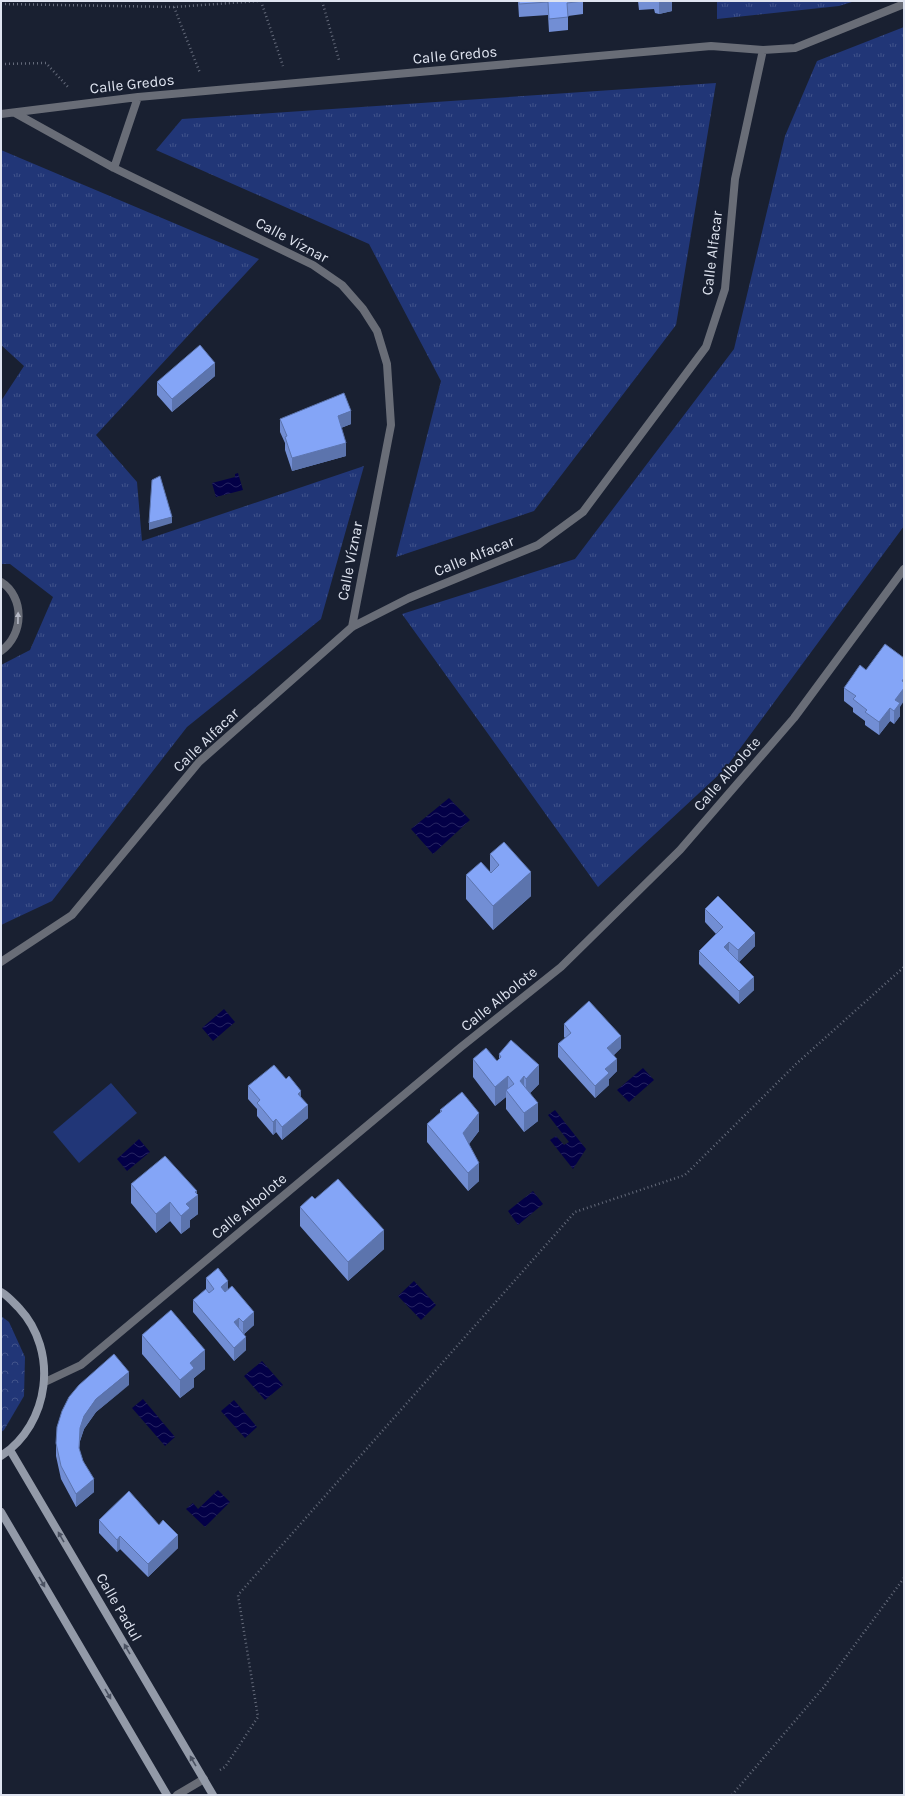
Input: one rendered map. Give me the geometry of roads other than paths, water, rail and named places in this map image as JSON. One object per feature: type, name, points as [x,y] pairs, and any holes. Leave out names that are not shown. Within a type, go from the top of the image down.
[{"type":"street","name":"Calle Gredos","points":[[1,114],[207,90],[711,46],[763,50],[795,48],[904,4]]},
{"type":"street","name":"Calle Alfacar","points":[[1,962],[72,915],[199,762],[352,627],[409,598],[538,545],[583,512],[706,347],[725,289],[735,179],[763,50]]},
{"type":"street","points":[[114,168],[138,97]]},
{"type":"street","name":"Calle Víznar","points":[[14,113],[114,168],[313,264],[342,285],[363,309],[377,331],[387,364],[391,425],[352,627]]},
{"type":"street","name":"Calle Albolote","points":[[45,1382],[81,1365],[461,1048],[561,967],[680,850],[794,718],[904,569]]},
{"type":"street","points":[[1,582],[13,593],[18,606],[19,621],[15,635],[7,646],[1,650]]},
{"type":"street","points":[[1,1292],[6,1294],[28,1318],[42,1349],[45,1382],[39,1408],[30,1425],[10,1450],[1,1456]]},
{"type":"street","name":"Calle Padul","points":[[10,1450],[213,1795]]},
{"type":"street","points":[[1,1512],[167,1795]]},
{"type":"street","points":[[177,1795],[204,1779]]},
{"type":"water","points":[[238,473],[243,490],[216,497],[212,483],[235,477],[235,474]]},
{"type":"water","points":[[449,798],[470,820],[433,854],[411,829]]},
{"type":"water","points":[[224,1009],[235,1022],[213,1041],[202,1028]]},
{"type":"water","points":[[643,1068],[654,1080],[629,1102],[617,1090]]},
{"type":"water","points":[[555,1110],[586,1149],[573,1169],[550,1140],[556,1136],[564,1145],[569,1142],[548,1115]]},
{"type":"water","points":[[139,1139],[150,1152],[127,1171],[117,1159]]},
{"type":"water","points":[[533,1191],[543,1204],[518,1225],[508,1211]]},
{"type":"water","points":[[414,1281],[436,1305],[421,1320],[398,1296]]},
{"type":"water","points":[[262,1361],[283,1385],[265,1400],[244,1376]]},
{"type":"water","points":[[143,1399],[175,1437],[165,1446],[132,1408]]},
{"type":"water","points":[[234,1400],[257,1427],[245,1438],[221,1411]]},
{"type":"water","points":[[218,1490],[230,1502],[205,1527],[186,1509],[193,1503],[198,1509]]}]
